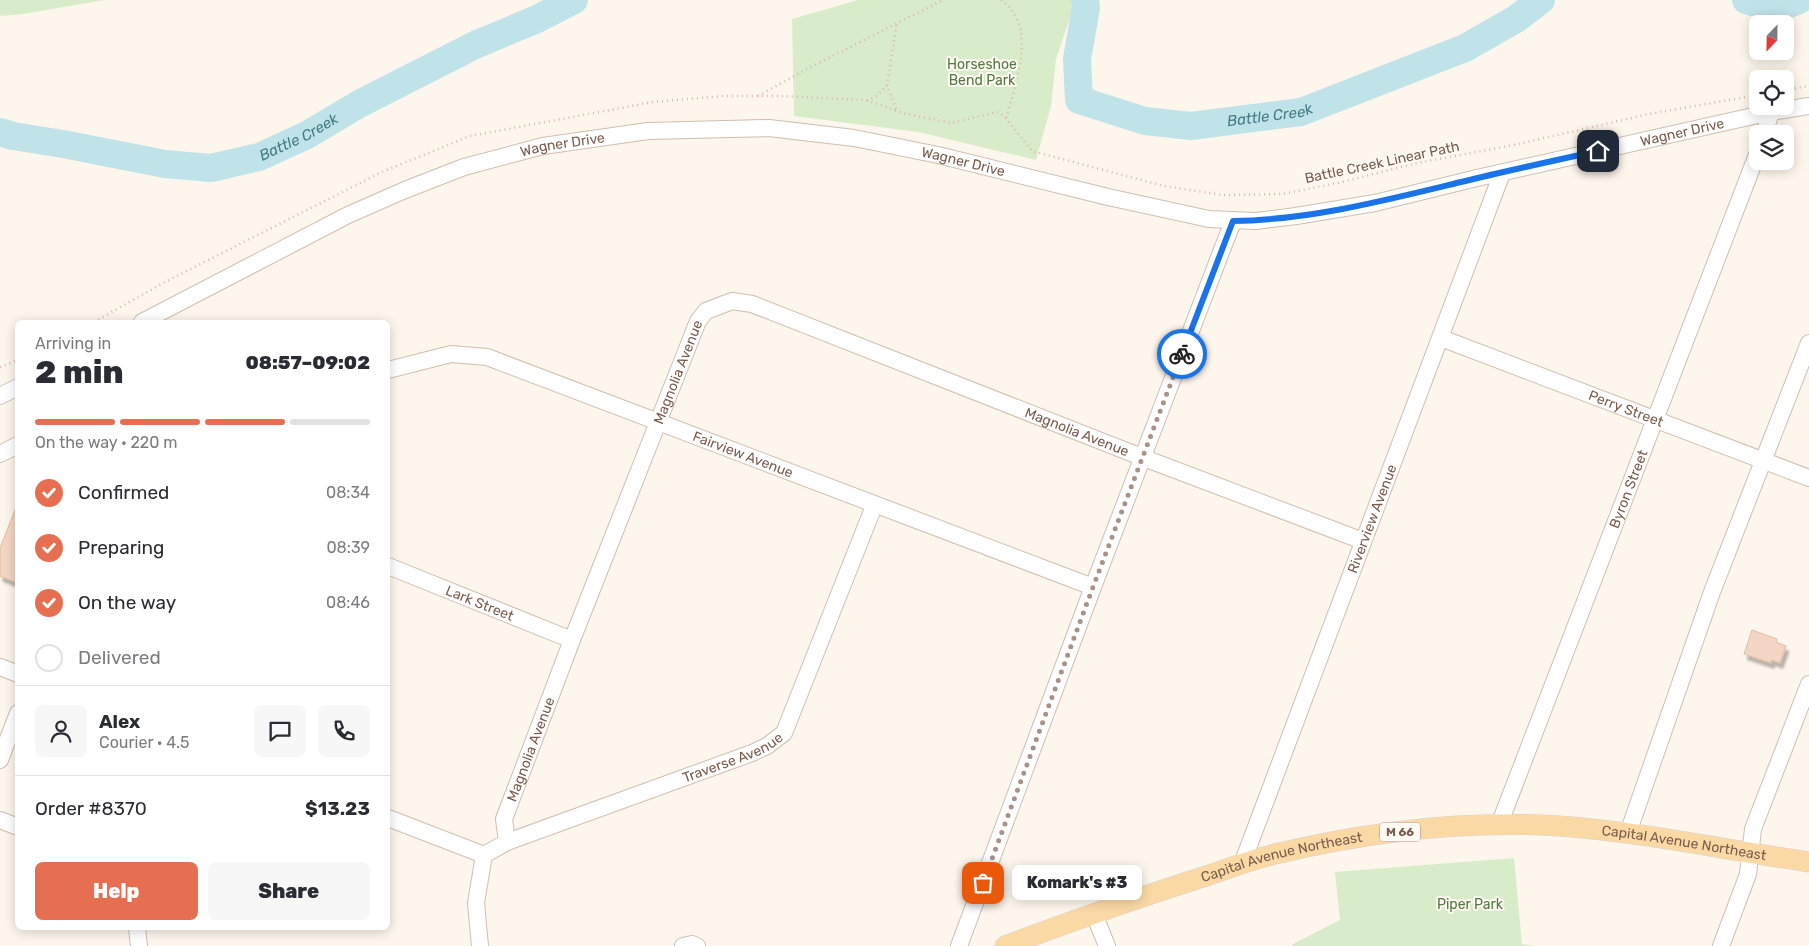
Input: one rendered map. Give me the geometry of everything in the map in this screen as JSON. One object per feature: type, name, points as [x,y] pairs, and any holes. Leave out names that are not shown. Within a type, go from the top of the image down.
[{"type":"main road","name":"Capital Avenue Northeast","points":[[1004,946],[1273,854],[1370,836],[1443,828],[1500,825],[1558,826],[1628,833],[1809,862]]},
{"type":"street","name":"Wagner Drive","points":[[1794,108],[1809,106]]},
{"type":"street","name":"Wagner Drive","points":[[146,320],[348,215],[464,167],[543,146],[648,131],[769,128],[854,138],[938,155],[1108,197],[1209,219],[1256,221],[1375,203],[1758,115]]},
{"type":"street","name":"Byron Street","points":[[1500,825],[1751,170]]},
{"type":"street","name":"Riverview Avenue","points":[[1242,864],[1502,173]]},
{"type":"street","points":[[960,946],[1093,587],[1144,458],[1233,221]]},
{"type":"street","name":"Magnolia Avenue","points":[[507,842],[504,819],[572,640],[698,321],[706,311],[732,301],[752,304],[1144,458],[1363,541]]},
{"type":"street","name":"Perry Street","points":[[1441,338],[1809,478]]},
{"type":"street","points":[[1628,833],[1712,592],[1809,343]]},
{"type":"street","name":"Fairview Avenue","points":[[390,369],[451,354],[487,358],[659,422],[874,506],[1093,587]]},
{"type":"street","points":[[0,396],[15,388]]},
{"type":"street","points":[[0,454],[15,446]]},
{"type":"street","name":"Traverse Avenue","points":[[507,842],[752,753],[767,746],[784,733],[874,506]]},
{"type":"street","name":"Lark Street","points":[[390,567],[572,640]]},
{"type":"street","points":[[0,667],[15,673]]},
{"type":"street","points":[[1721,946],[1748,874],[1753,829],[1808,689]]},
{"type":"street","points":[[0,760],[15,721]]},
{"type":"street","points":[[390,819],[484,856]]},
{"type":"street","points":[[0,820],[15,826]]},
{"type":"street","points":[[480,946],[476,903],[484,856],[507,842]]},
{"type":"street","points":[[1094,914],[1107,946]]},
{"type":"street","points":[[137,930],[139,946]]},
{"type":"street","points":[[683,946],[692,944],[698,946]]},
{"type":"path","points":[[757,96],[897,22],[943,0]]},
{"type":"path","points":[[1001,0],[1007,4],[1017,20],[1022,45],[1021,67],[1006,119]]},
{"type":"path","points":[[896,110],[888,85],[897,22]]},
{"type":"path","points":[[867,100],[878,95],[888,85]]},
{"type":"path","points":[[1794,88],[1809,86]]},
{"type":"path","name":"Battle Creek Linear Path","points":[[1017,135],[1032,151],[1164,186],[1223,195],[1284,194],[1417,163],[1514,145],[1649,114],[1749,97]]},
{"type":"path","points":[[0,366],[15,361]]},
{"type":"green space","points":[[0,0],[105,0],[0,16]]},
{"type":"green space","name":"Horseshoe Bend Park","points":[[858,0],[1076,0],[1056,59],[1051,106],[1036,160],[918,132],[794,116],[792,19]]},
{"type":"green space","name":"Piper Park","points":[[1514,858],[1522,944],[1536,946],[1292,946],[1340,920],[1335,872]]},
{"type":"building","points":[[15,510],[15,582],[0,576],[0,548]]},
{"type":"building","points":[[1752,630],[1777,639],[1776,642],[1786,646],[1780,663],[1772,660],[1771,663],[1744,654]]},
{"type":"waterway","name":"Battle Creek","points":[[0,132],[165,164],[211,168],[259,157],[307,135],[359,104],[475,45],[537,19],[574,0]]},
{"type":"waterway","name":"Battle Creek","points":[[1085,0],[1086,8],[1077,59],[1079,100],[1145,121],[1191,126],[1301,112],[1465,48],[1516,19],[1541,0]]},
{"type":"waterway","name":"Battle Creek","points":[[1746,0],[1777,9],[1799,0]]},
{"type":"way so far","points":[[983,883],[1182,354]]},
{"type":"place","name":"Komark's #3","points":[[983,883]]},
{"type":"route","points":[[1182,354],[1233,221],[1256,221],[1296,216],[1375,203],[1598,151]]}]
